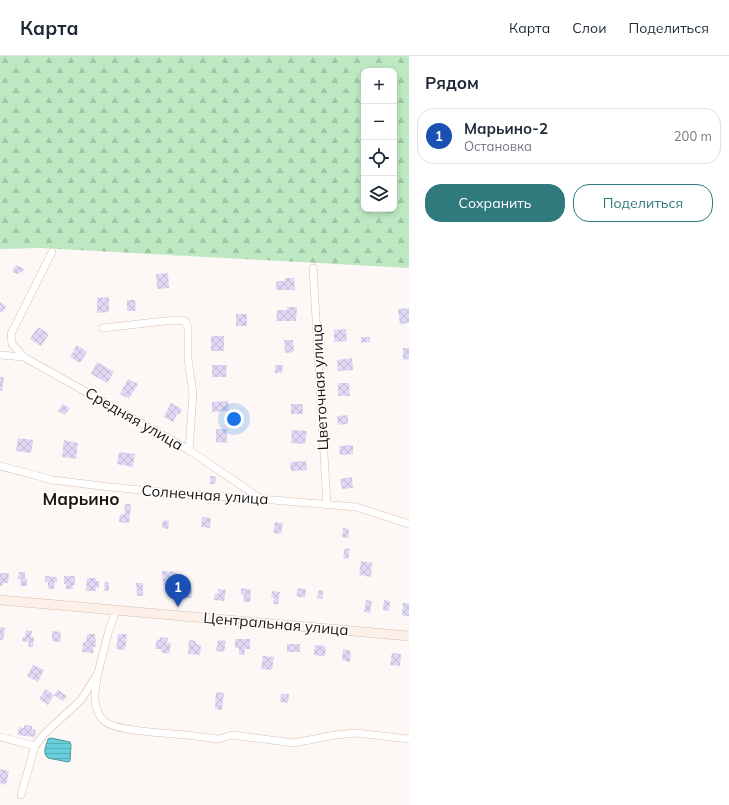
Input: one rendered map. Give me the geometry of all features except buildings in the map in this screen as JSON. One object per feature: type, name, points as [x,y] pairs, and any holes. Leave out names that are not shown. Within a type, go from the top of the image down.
[{"type":"main road","name":"Центральная улица","points":[[0,600],[409,636]]},
{"type":"street","points":[[24,357],[12,344],[11,334],[52,252]]},
{"type":"street","name":"Цветочная улица","points":[[314,268],[327,505]]},
{"type":"street","points":[[103,328],[185,320],[188,328],[188,359],[193,393],[189,450]]},
{"type":"street","name":"Средняя улица","points":[[0,355],[24,357],[189,450],[261,499]]},
{"type":"street","name":"Солнечная улица","points":[[0,466],[53,480],[101,486],[180,494],[356,507],[409,524]]},
{"type":"street","points":[[116,610],[109,630],[94,695],[98,713],[104,721],[118,727],[135,731],[220,739],[232,735],[294,743],[335,735],[356,733],[409,739]]},
{"type":"street","points":[[21,795],[35,746],[44,734],[81,700],[98,673]]},
{"type":"street","points":[[0,737],[35,746]]},
{"type":"green space","points":[[0,56],[409,56],[409,268],[41,248],[0,249]]},
{"type":"water","points":[[51,738],[70,742],[70,761],[68,762],[48,758],[46,756],[45,752],[48,739]]},
{"type":"place","name":"Марьино-2","points":[[178,607]]},
{"type":"district","name":"Марьино","points":[[81,499]]}]
